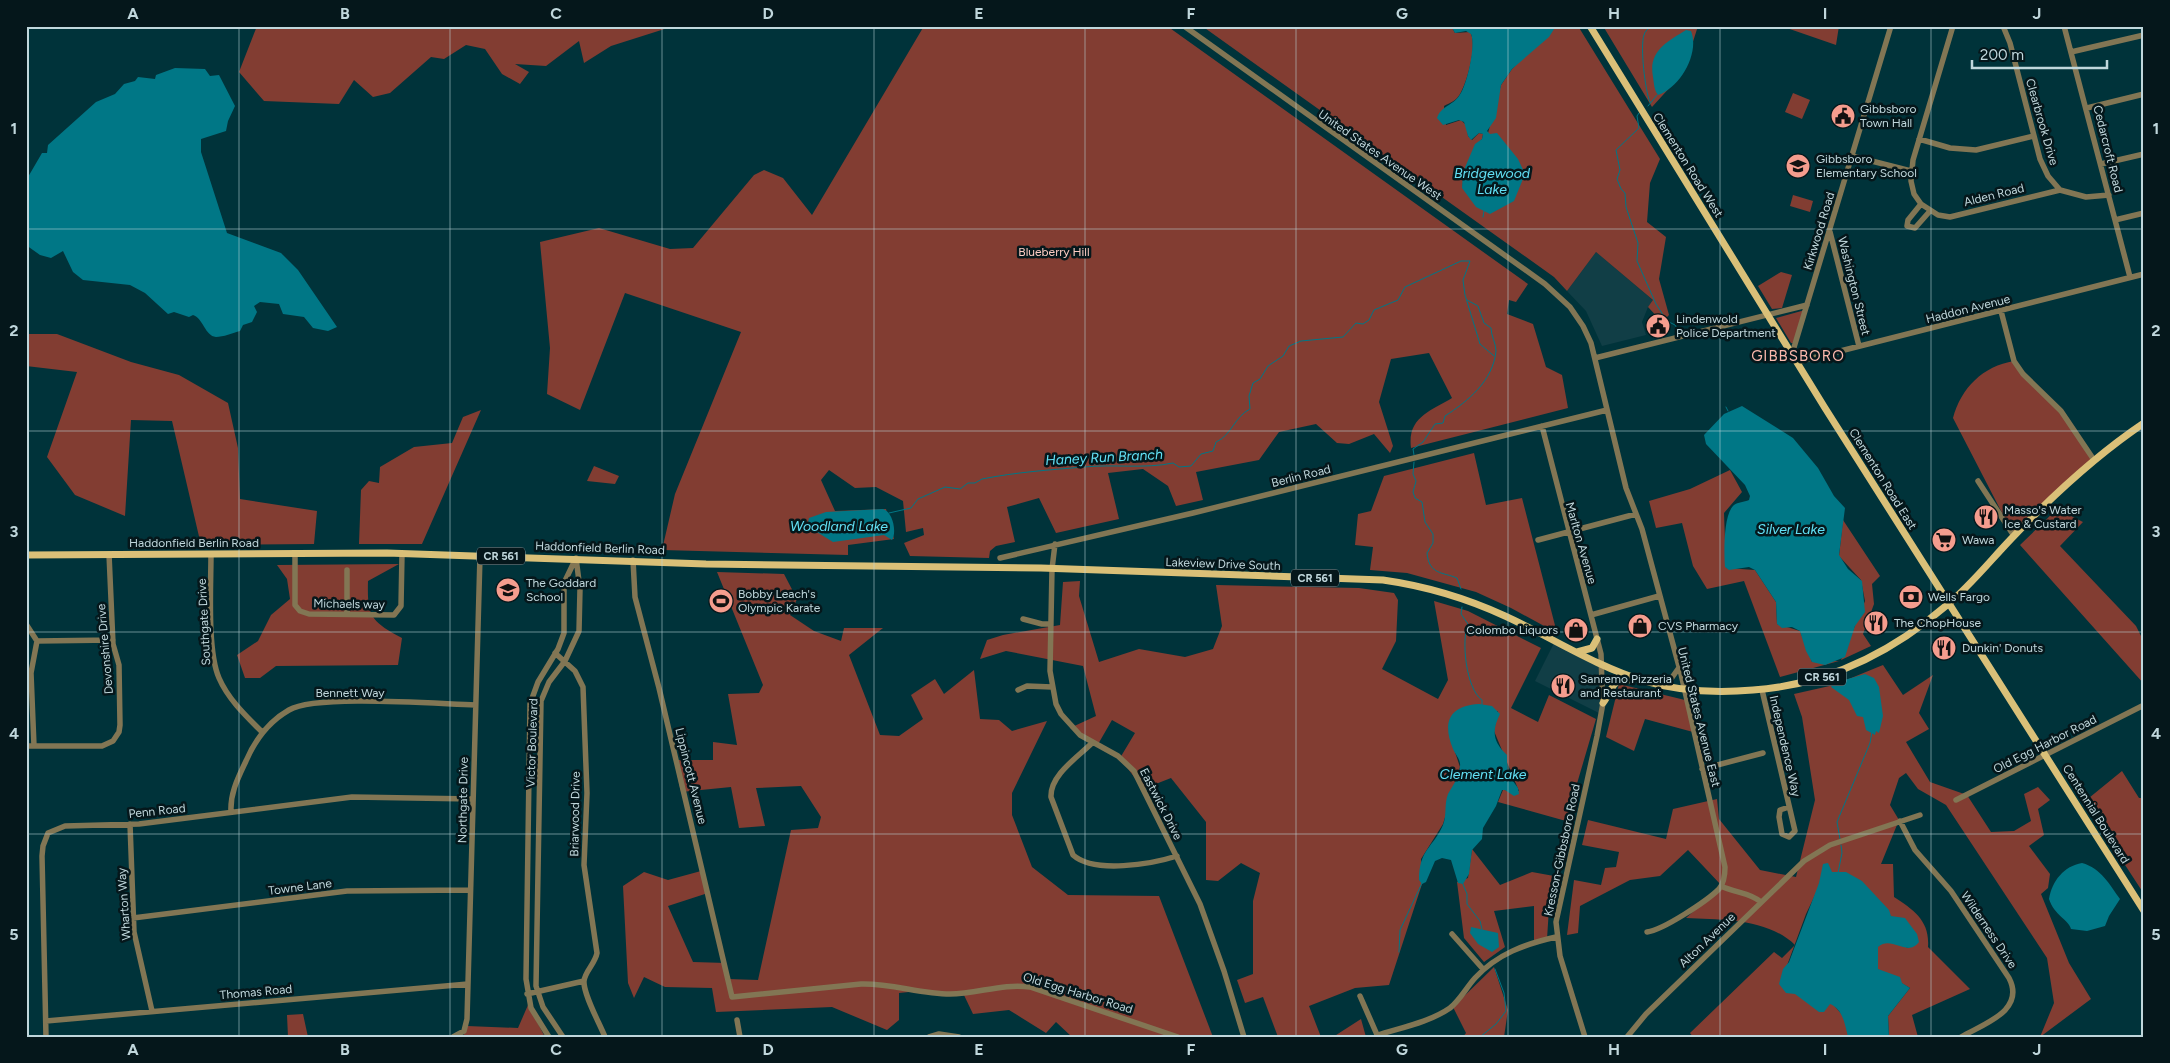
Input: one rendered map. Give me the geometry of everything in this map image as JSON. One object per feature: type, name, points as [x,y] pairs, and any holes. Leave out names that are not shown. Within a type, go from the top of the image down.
[{"type":"main road","name":"Clementon Road West","points":[[1590,26],[1769,315]]},
{"type":"main road","name":"Clementon Road East","points":[[1769,315],[1949,604],[2046,754]]},
{"type":"main road","name":"CR 561","points":[[1949,604],[2062,489],[2118,440],[2144,424]]},
{"type":"main road","name":"Haddonfield Berlin Road","points":[[26,555],[402,554],[576,558],[706,564],[1052,569]]},
{"type":"main road","name":"Lakeview Drive South","points":[[1052,569],[1365,579],[1410,584],[1481,606],[1601,664],[1644,681],[1666,686],[1715,691],[1762,690],[1801,684],[1853,667],[1912,632],[1949,604]]},
{"type":"main road","points":[[1577,652],[1592,648],[1597,639]]},
{"type":"main road","points":[[1603,703],[1610,688],[1619,679],[1644,681]]},
{"type":"main road","name":"Centennial Boulevard","points":[[2046,754],[2144,911]]},
{"type":"street","name":"United States Avenue West","points":[[1184,26],[1559,296],[1583,326],[1595,358],[1607,410]]},
{"type":"street","name":"Kirkwood Road","points":[[1792,354],[1891,26]]},
{"type":"street","points":[[1930,210],[1915,228],[1907,226],[1908,220],[1921,204],[1912,187],[1911,171],[1953,26]]},
{"type":"street","name":"Clearbrook Drive","points":[[2003,26],[2010,43],[2043,168],[2060,190]]},
{"type":"street","name":"Cedarcroft Road","points":[[2064,26],[2130,278]]},
{"type":"street","points":[[2071,52],[2144,34]]},
{"type":"street","points":[[2087,108],[2144,94]]},
{"type":"street","points":[[1919,139],[1959,150],[1976,150],[2034,136]]},
{"type":"street","points":[[2101,164],[2144,154]]},
{"type":"street","points":[[1852,156],[1911,171]]},
{"type":"street","name":"Alden Road","points":[[1921,204],[1938,215],[1950,217],[2060,190],[2086,197],[2109,195]]},
{"type":"street","points":[[2114,220],[2144,212]]},
{"type":"street","name":"Washington Street","points":[[1830,230],[1859,346]]},
{"type":"street","name":"Haddon Avenue","points":[[1797,362],[2144,274]]},
{"type":"street","points":[[1595,358],[1807,305]]},
{"type":"street","points":[[2001,311],[2014,361],[2023,374],[2062,411],[2094,460]]},
{"type":"street","name":"Berlin Road","points":[[1000,558],[1607,410]]},
{"type":"street","name":"United States Avenue East","points":[[1607,410],[1626,488],[1636,514],[1678,669],[1702,769],[1725,866],[1721,886]]},
{"type":"street","name":"Marlton Avenue","points":[[1542,426],[1597,639],[1601,664]]},
{"type":"street","points":[[1978,481],[2014,536]]},
{"type":"street","points":[[1538,540],[1636,514]]},
{"type":"street","name":"Eastwick Drive","points":[[1055,544],[1052,569],[1052,687],[1061,714],[1080,735],[1118,756],[1134,771],[1200,904],[1244,1037]]},
{"type":"street","name":"Devonshire Drive","points":[[26,746],[102,746],[108,745],[117,736],[120,725],[119,665],[113,640],[109,554]]},
{"type":"street","name":"Southgate Drive","points":[[211,554],[210,596],[215,665],[218,678],[230,696],[262,732]]},
{"type":"street","name":"Michaels way","points":[[294,554],[295,605],[300,611],[310,614],[394,615],[402,606],[402,554]]},
{"type":"street","name":"Northgate Drive","points":[[453,1037],[460,1034],[466,1026],[480,556]]},
{"type":"street","name":"Victor Boulevard","points":[[548,1034],[534,1015],[527,994],[525,961],[530,704],[538,682],[555,654],[565,627],[564,583],[576,558]]},
{"type":"street","name":"Victor Boulevard","points":[[563,1037],[543,1007],[537,992],[536,889],[541,701],[549,682],[565,661],[575,641],[580,622],[580,590],[576,558]]},
{"type":"street","name":"Lippincott Avenue","points":[[633,560],[635,597],[732,997]]},
{"type":"street","points":[[347,570],[347,614]]},
{"type":"street","points":[[1591,615],[1658,596]]},
{"type":"street","points":[[1023,619],[1042,624],[1051,624]]},
{"type":"street","points":[[26,624],[37,642],[31,673],[34,746]]},
{"type":"street","points":[[37,642],[113,640]]},
{"type":"street","name":"Briarwood Drive","points":[[555,654],[565,661],[579,676],[583,688],[587,792],[584,865],[597,953],[594,964],[584,981]]},
{"type":"street","name":"Kresson-Gibbsboro Road","points":[[1585,1037],[1556,938],[1556,922],[1603,703],[1601,664]]},
{"type":"street","points":[[1666,686],[1678,669]]},
{"type":"street","points":[[1018,690],[1027,686],[1052,687]]},
{"type":"street","name":"Independence Way","points":[[1762,690],[1795,831],[1789,837],[1782,834],[1778,817],[1780,810],[1789,807]]},
{"type":"street","name":"Bennett Way","points":[[231,812],[233,790],[248,756],[262,732],[290,709],[312,703],[475,705]]},
{"type":"street","name":"Old Egg Harbor Road","points":[[1956,800],[2144,705]]},
{"type":"street","points":[[1092,742],[1055,779],[1051,791],[1051,797],[1073,856],[1087,863],[1136,865],[1154,863],[1177,856]]},
{"type":"street","points":[[1702,769],[1763,753]]},
{"type":"street","name":"Penn Road","points":[[46,1037],[42,856],[46,837],[53,829],[65,826],[130,824],[352,797],[473,799]]},
{"type":"street","points":[[1900,821],[1920,815]]},
{"type":"street","name":"Alton Avenue","points":[[1627,1037],[1646,1014],[1804,861],[1830,845],[1900,821]]},
{"type":"street","name":"Wilderness Drive","points":[[1900,821],[1915,850],[1951,891],[2009,978],[2014,989],[2014,998],[2004,1013],[1961,1037]]},
{"type":"street","name":"Wharton Way","points":[[130,824],[133,918],[152,1012]]},
{"type":"street","points":[[1647,932],[1665,927],[1721,886],[1733,892],[1752,895],[1761,902]]},
{"type":"street","name":"Towne Lane","points":[[133,918],[347,891],[470,890]]},
{"type":"street","points":[[1452,934],[1483,970]]},
{"type":"street","points":[[1360,996],[1378,1036],[1448,1009],[1483,970],[1496,960],[1519,947],[1556,938]]},
{"type":"street","points":[[527,994],[584,981],[586,992],[605,1037]]},
{"type":"street","name":"Old Egg Harbor Road","points":[[732,997],[876,983],[950,994],[989,990],[1014,984],[1030,987],[1178,1037]]},
{"type":"street","name":"Thomas Road","points":[[46,1021],[468,984]]},
{"type":"street","points":[[737,1020],[740,1037]]},
{"type":"street","points":[[548,1034],[557,1028]]},
{"type":"street","points":[[929,1037],[939,1034],[959,1037]]},
{"type":"shaded area","points":[[1596,252],[1654,301],[1648,307],[1642,322],[1646,335],[1602,346],[1586,311],[1567,291]]},
{"type":"shaded area","points":[[1555,641],[1601,664],[1601,714],[1535,681]]},
{"type":"green space","points":[[257,26],[674,26],[611,46],[584,63],[579,41],[546,66],[515,64],[529,72],[520,84],[502,74],[485,49],[466,45],[444,59],[431,57],[390,93],[373,97],[354,80],[339,104],[264,101],[239,72]]},
{"type":"green space","name":"Blueberry Hill","points":[[924,26],[1167,26],[1528,284],[1516,302],[1509,300],[1507,314],[1533,324],[1546,367],[1562,375],[1568,408],[1411,448],[1411,437],[1417,422],[1429,411],[1452,398],[1429,353],[1391,359],[1379,402],[1393,446],[1390,453],[1374,434],[1349,444],[1337,443],[1316,424],[1279,432],[1259,460],[1196,472],[1203,500],[1176,506],[1168,486],[1143,469],[1108,473],[1119,519],[1056,533],[1039,498],[1007,507],[1015,542],[996,546],[990,551],[989,558],[910,556],[904,543],[924,535],[923,528],[906,532],[903,501],[876,487],[855,488],[829,470],[821,480],[835,511],[886,509],[894,539],[848,545],[848,555],[662,550],[675,494],[741,332],[625,293],[580,410],[547,394],[550,348],[540,242],[599,228],[670,249],[693,248],[754,175],[764,170],[783,178],[812,215]]},
{"type":"green space","points":[[1202,26],[1451,26],[1455,33],[1470,32],[1473,45],[1466,81],[1459,96],[1444,106],[1446,125],[1461,120],[1467,126],[1468,136],[1472,140],[1479,133],[1483,134],[1482,139],[1475,146],[1462,186],[1488,133],[1501,85],[1512,69],[1554,26],[1578,26],[1660,159],[1650,183],[1647,222],[1666,237],[1659,279],[1669,315],[1662,322],[1648,307],[1653,300],[1596,252],[1567,291],[1554,277]]},
{"type":"green space","points":[[1603,26],[1698,26],[1683,73],[1652,107]]},
{"type":"green space","points":[[1781,26],[1839,26],[1836,45]]},
{"type":"green space","points":[[1793,93],[1810,100],[1802,119],[1785,112]]},
{"type":"green space","points":[[1793,195],[1813,201],[1810,212],[1790,206]]},
{"type":"green space","points":[[1781,272],[1792,275],[1782,308],[1772,309],[1758,286]]},
{"type":"green space","points":[[1805,310],[1793,343],[1791,343],[1776,318]]},
{"type":"green space","points":[[26,334],[57,334],[131,362],[179,375],[228,403],[238,448],[240,499],[317,511],[314,544],[201,545],[172,421],[131,420],[125,516],[75,495],[47,457],[77,372],[26,366]]},
{"type":"green space","points":[[2014,361],[2051,400],[2094,460],[2014,536],[1953,418],[1962,397],[1975,380],[1993,368]]},
{"type":"green space","points":[[481,410],[422,544],[359,544],[361,490],[369,481],[379,483],[380,467],[414,447],[452,443],[463,417]]},
{"type":"green space","points":[[1474,453],[1486,505],[1522,498],[1557,633],[1511,608],[1476,592],[1407,573],[1370,570],[1373,547],[1355,545],[1358,514],[1371,511],[1384,476]]},
{"type":"green space","points":[[594,466],[619,476],[615,484],[587,481]]},
{"type":"green space","points":[[1730,470],[1742,492],[1724,513],[1726,568],[1755,570],[1776,602],[1777,624],[1800,631],[1812,662],[1839,661],[1780,677],[1744,581],[1707,589],[1693,566],[1682,523],[1656,528],[1649,501],[1690,489]]},
{"type":"green space","points":[[2057,509],[2083,522],[2060,546],[2136,626],[2144,642],[2144,684],[2020,545]]},
{"type":"green space","points":[[1843,520],[1880,576],[1872,584],[1874,604],[1863,634],[1871,646],[1841,660],[1865,601],[1861,580],[1839,556]]},
{"type":"green space","points":[[399,564],[368,581],[369,603],[373,617],[383,627],[402,638],[398,665],[276,666],[260,678],[245,678],[237,655],[258,641],[271,615],[290,599],[287,579],[277,565]]},
{"type":"green space","points":[[717,572],[784,574],[797,599],[790,615],[814,631],[841,641],[844,628],[883,628],[849,655],[880,735],[899,736],[923,719],[911,695],[935,679],[944,694],[974,670],[980,719],[999,720],[1012,731],[1047,721],[1012,793],[1012,815],[1032,867],[1068,895],[1159,896],[1213,1037],[1072,1037],[1056,1022],[1046,1033],[1009,1010],[973,1014],[963,993],[919,991],[899,993],[899,1020],[887,1030],[832,1007],[716,1012],[712,988],[665,987],[644,977],[634,998],[628,983],[623,886],[644,872],[668,880],[701,871],[708,893],[668,906],[693,962],[726,963],[728,979],[758,980],[791,830],[818,828],[821,817],[801,786],[756,788],[765,826],[739,828],[731,787],[681,792],[674,760],[713,760],[713,742],[737,745],[728,694],[759,693],[763,685]]},
{"type":"green space","points":[[1080,581],[1079,596],[1099,662],[1139,649],[1185,657],[1213,649],[1222,626],[1216,585],[1359,588],[1394,593],[1398,600],[1396,641],[1382,669],[1438,699],[1448,680],[1434,601],[1468,611],[1541,648],[1511,708],[1538,722],[1549,695],[1596,719],[1566,821],[1498,802],[1503,790],[1519,791],[1494,731],[1498,711],[1450,737],[1460,767],[1443,824],[1421,859],[1422,884],[1389,985],[1355,988],[1309,1006],[1321,1037],[1278,1037],[1263,997],[1245,1003],[1237,980],[1253,974],[1253,901],[1260,873],[1241,863],[1218,881],[1206,880],[1206,822],[1171,778],[1143,789],[1120,758],[1135,733],[1112,720],[1097,746],[1070,728],[1096,716],[1083,666],[1006,651],[980,659],[987,640],[1003,635],[1060,625],[1063,582]]},
{"type":"green space","points":[[1883,665],[1903,695],[1933,675],[1919,713],[1929,729],[1906,742],[1930,782],[1967,795],[1991,832],[2014,831],[2031,821],[2024,794],[2038,787],[2050,800],[2038,809],[2044,835],[2029,846],[2050,874],[2048,888],[2041,894],[2069,963],[2091,999],[2040,1037],[2054,1003],[2047,958],[1946,805],[1918,789],[1906,773],[1899,778],[1890,805],[1899,820],[1881,864],[1893,864],[1894,897],[1919,917],[1926,930],[1928,947],[1970,989],[1912,1015],[1918,1037],[1889,1037],[1888,1016],[1910,988],[1877,969],[1878,946],[1886,941],[1909,948],[1891,916],[1824,876],[1806,914],[1795,945],[1784,936],[1758,925],[1729,920],[1686,918],[1722,886],[1688,850],[1660,876],[1630,880],[1580,906],[1578,933],[1567,935],[1574,880],[1601,885],[1605,868],[1616,867],[1619,852],[1582,845],[1588,820],[1666,839],[1673,809],[1717,799],[1719,819],[1760,870],[1796,877],[1815,800],[1802,717],[1794,694],[1834,685]]},
{"type":"green space","points":[[1619,684],[1685,700],[1693,732],[1645,719],[1634,751],[1606,737]]},
{"type":"green space","points":[[2122,771],[2139,798],[2144,798],[2144,894],[2084,802]]},
{"type":"green space","points":[[1472,849],[1500,885],[1532,872],[1554,876],[1550,893],[1547,939],[1534,942],[1534,906],[1494,911],[1505,947],[1484,962],[1464,938],[1457,882],[1468,878]]},
{"type":"green space","points":[[1794,946],[1782,979],[1831,1002],[1845,1018],[1849,1037],[1693,1037],[1690,1033],[1774,952],[1782,958]]},
{"type":"green space","points":[[1494,967],[1508,1010],[1504,1037],[1463,1037],[1466,1033],[1453,1007]]},
{"type":"green space","points":[[528,1005],[545,1037],[463,1037],[467,1026],[518,1028]]},
{"type":"green space","points":[[303,1014],[308,1037],[288,1037],[287,1015]]},
{"type":"green space","points":[[1361,1019],[1366,1037],[1333,1037]]},
{"type":"water","name":"Bridgewood Lake","points":[[1451,26],[1556,26],[1549,37],[1512,69],[1501,85],[1496,118],[1487,131],[1490,134],[1497,133],[1518,159],[1525,174],[1514,201],[1490,214],[1476,207],[1462,188],[1463,172],[1475,144],[1482,139],[1483,134],[1479,133],[1471,140],[1464,122],[1459,120],[1443,125],[1437,118],[1441,111],[1456,99],[1462,91],[1472,56],[1471,34],[1466,31],[1455,33]]},
{"type":"water","points":[[1686,30],[1691,31],[1693,49],[1686,69],[1674,85],[1658,95],[1653,77],[1653,60],[1660,48]]},
{"type":"water","points":[[175,68],[205,69],[210,76],[219,75],[235,106],[228,121],[226,131],[201,139],[201,152],[227,233],[281,253],[298,270],[337,327],[328,331],[313,328],[304,317],[283,314],[279,304],[260,302],[254,306],[257,312],[252,322],[243,325],[240,331],[225,336],[212,336],[193,315],[189,317],[174,312],[168,314],[145,293],[130,285],[83,280],[73,272],[63,251],[51,258],[40,255],[26,245],[26,187],[28,177],[42,153],[47,153],[48,145],[96,102],[115,94],[124,84],[135,81],[138,77],[155,79],[156,75]]},
{"type":"water","name":"Silver Lake","points":[[1742,406],[1793,438],[1818,468],[1834,496],[1845,508],[1839,555],[1848,569],[1862,581],[1865,612],[1855,626],[1845,657],[1825,665],[1812,662],[1806,651],[1800,631],[1792,627],[1782,628],[1777,624],[1776,602],[1755,570],[1749,567],[1729,570],[1725,567],[1725,534],[1730,510],[1737,503],[1749,500],[1750,496],[1745,485],[1706,444],[1704,435],[1724,414]]},
{"type":"water","name":"Woodland Lake","points":[[883,509],[892,518],[894,532],[892,540],[884,535],[833,542],[807,526],[809,518],[826,512]]},
{"type":"water","points":[[1865,674],[1874,678],[1879,687],[1883,716],[1879,733],[1876,731],[1875,735],[1866,730],[1863,717],[1857,716],[1849,700],[1831,687],[1834,683]]},
{"type":"water","name":"Clement Lake","points":[[1479,704],[1492,706],[1500,714],[1495,730],[1496,740],[1507,755],[1507,773],[1518,788],[1519,794],[1514,796],[1502,790],[1496,806],[1483,828],[1482,839],[1472,850],[1469,874],[1463,884],[1458,883],[1451,860],[1442,858],[1435,861],[1426,882],[1422,884],[1419,880],[1421,862],[1443,825],[1448,794],[1457,778],[1460,764],[1450,739],[1448,723],[1455,712],[1461,708]]},
{"type":"water","points":[[1828,863],[1832,872],[1846,872],[1862,881],[1889,910],[1891,916],[1905,918],[1917,934],[1919,942],[1910,948],[1889,943],[1878,947],[1878,969],[1900,977],[1902,983],[1910,988],[1888,1016],[1889,1037],[1848,1037],[1841,1013],[1834,1006],[1830,1004],[1824,1012],[1819,1012],[1795,994],[1786,993],[1779,984],[1783,969],[1789,962],[1819,883],[1823,864]]},
{"type":"water","points":[[2082,863],[2089,865],[2100,873],[2120,899],[2105,926],[2087,931],[2071,929],[2051,905],[2049,899],[2053,886],[2060,875],[2070,867]]},
{"type":"water","points":[[1471,927],[1498,933],[1499,947],[1492,952],[1478,944],[1470,933]]},
{"type":"waterway","points":[[1650,102],[1645,79],[1643,41],[1644,34],[1651,26]]},
{"type":"waterway","points":[[1648,106],[1657,95]]},
{"type":"waterway","points":[[1639,113],[1637,116],[1639,128],[1616,150],[1620,170],[1617,179],[1625,193],[1626,207],[1638,243],[1637,261],[1656,304],[1667,321],[1675,325],[1680,333]]},
{"type":"waterway","points":[[1483,217],[1484,211]]},
{"type":"waterway","name":"Haney Run Branch","points":[[889,513],[911,508],[918,499],[945,487],[960,489],[968,483],[975,483],[982,479],[1046,470],[1095,466],[1151,466],[1173,463],[1179,467],[1191,466],[1201,454],[1213,451],[1216,442],[1226,435],[1240,416],[1250,409],[1249,396],[1253,383],[1260,379],[1268,366],[1283,356],[1289,346],[1301,341],[1343,337],[1356,323],[1363,324],[1369,320],[1374,310],[1398,300],[1405,287],[1461,261],[1470,261],[1463,280],[1465,295],[1480,344],[1494,356]]},
{"type":"waterway","points":[[1414,455],[1413,449],[1423,442],[1435,424],[1443,423],[1445,416],[1462,404],[1485,381],[1494,362],[1496,348],[1491,328],[1484,323],[1478,306],[1467,300]]},
{"type":"waterway","points":[[1726,407],[1728,411]]},
{"type":"waterway","points":[[1414,462],[1413,474],[1416,481],[1413,492],[1415,498],[1422,502],[1425,522],[1433,534],[1433,543],[1427,553],[1428,560],[1438,572],[1457,578],[1461,589]]},
{"type":"waterway","points":[[1462,607],[1461,614],[1468,624],[1465,641],[1466,664],[1472,686],[1482,700],[1482,705]]},
{"type":"waterway","points":[[1840,839],[1837,822],[1870,743],[1872,732]]},
{"type":"waterway","points":[[1838,873],[1842,853],[1841,845]]},
{"type":"waterway","points":[[1462,882],[1467,894],[1467,904],[1480,921],[1482,929]]},
{"type":"waterway","points":[[1399,952],[1400,930],[1422,883]]},
{"type":"waterway","points":[[1480,1037],[1496,1024],[1506,1011],[1504,993],[1495,969]]},
{"type":"place","name":"Gibbsboro Town Hall","points":[[1843,116]]},
{"type":"place","name":"Gibbsboro Elementary School","points":[[1798,166]]},
{"type":"place","name":"Lindenwold Police Department","points":[[1658,326]]},
{"type":"place","name":"Masso's Water Ice & Custard","points":[[1986,517]]},
{"type":"place","name":"Wawa","points":[[1944,540]]},
{"type":"place","name":"The Goddard School","points":[[508,590]]},
{"type":"place","name":"Wells Fargo","points":[[1911,597]]},
{"type":"place","name":"Bobby Leach's Olympic Karate","points":[[721,601]]},
{"type":"place","name":"The ChopHouse","points":[[1876,623]]},
{"type":"place","name":"CVS Pharmacy","points":[[1640,626]]},
{"type":"place","name":"Colombo Liquors","points":[[1576,630]]},
{"type":"place","name":"Dunkin' Donuts","points":[[1944,648]]},
{"type":"place","name":"Sanremo Pizzeria and Restaurant","points":[[1563,686]]},
{"type":"district","name":"GIBBSBORO","points":[[1798,356]]}]
